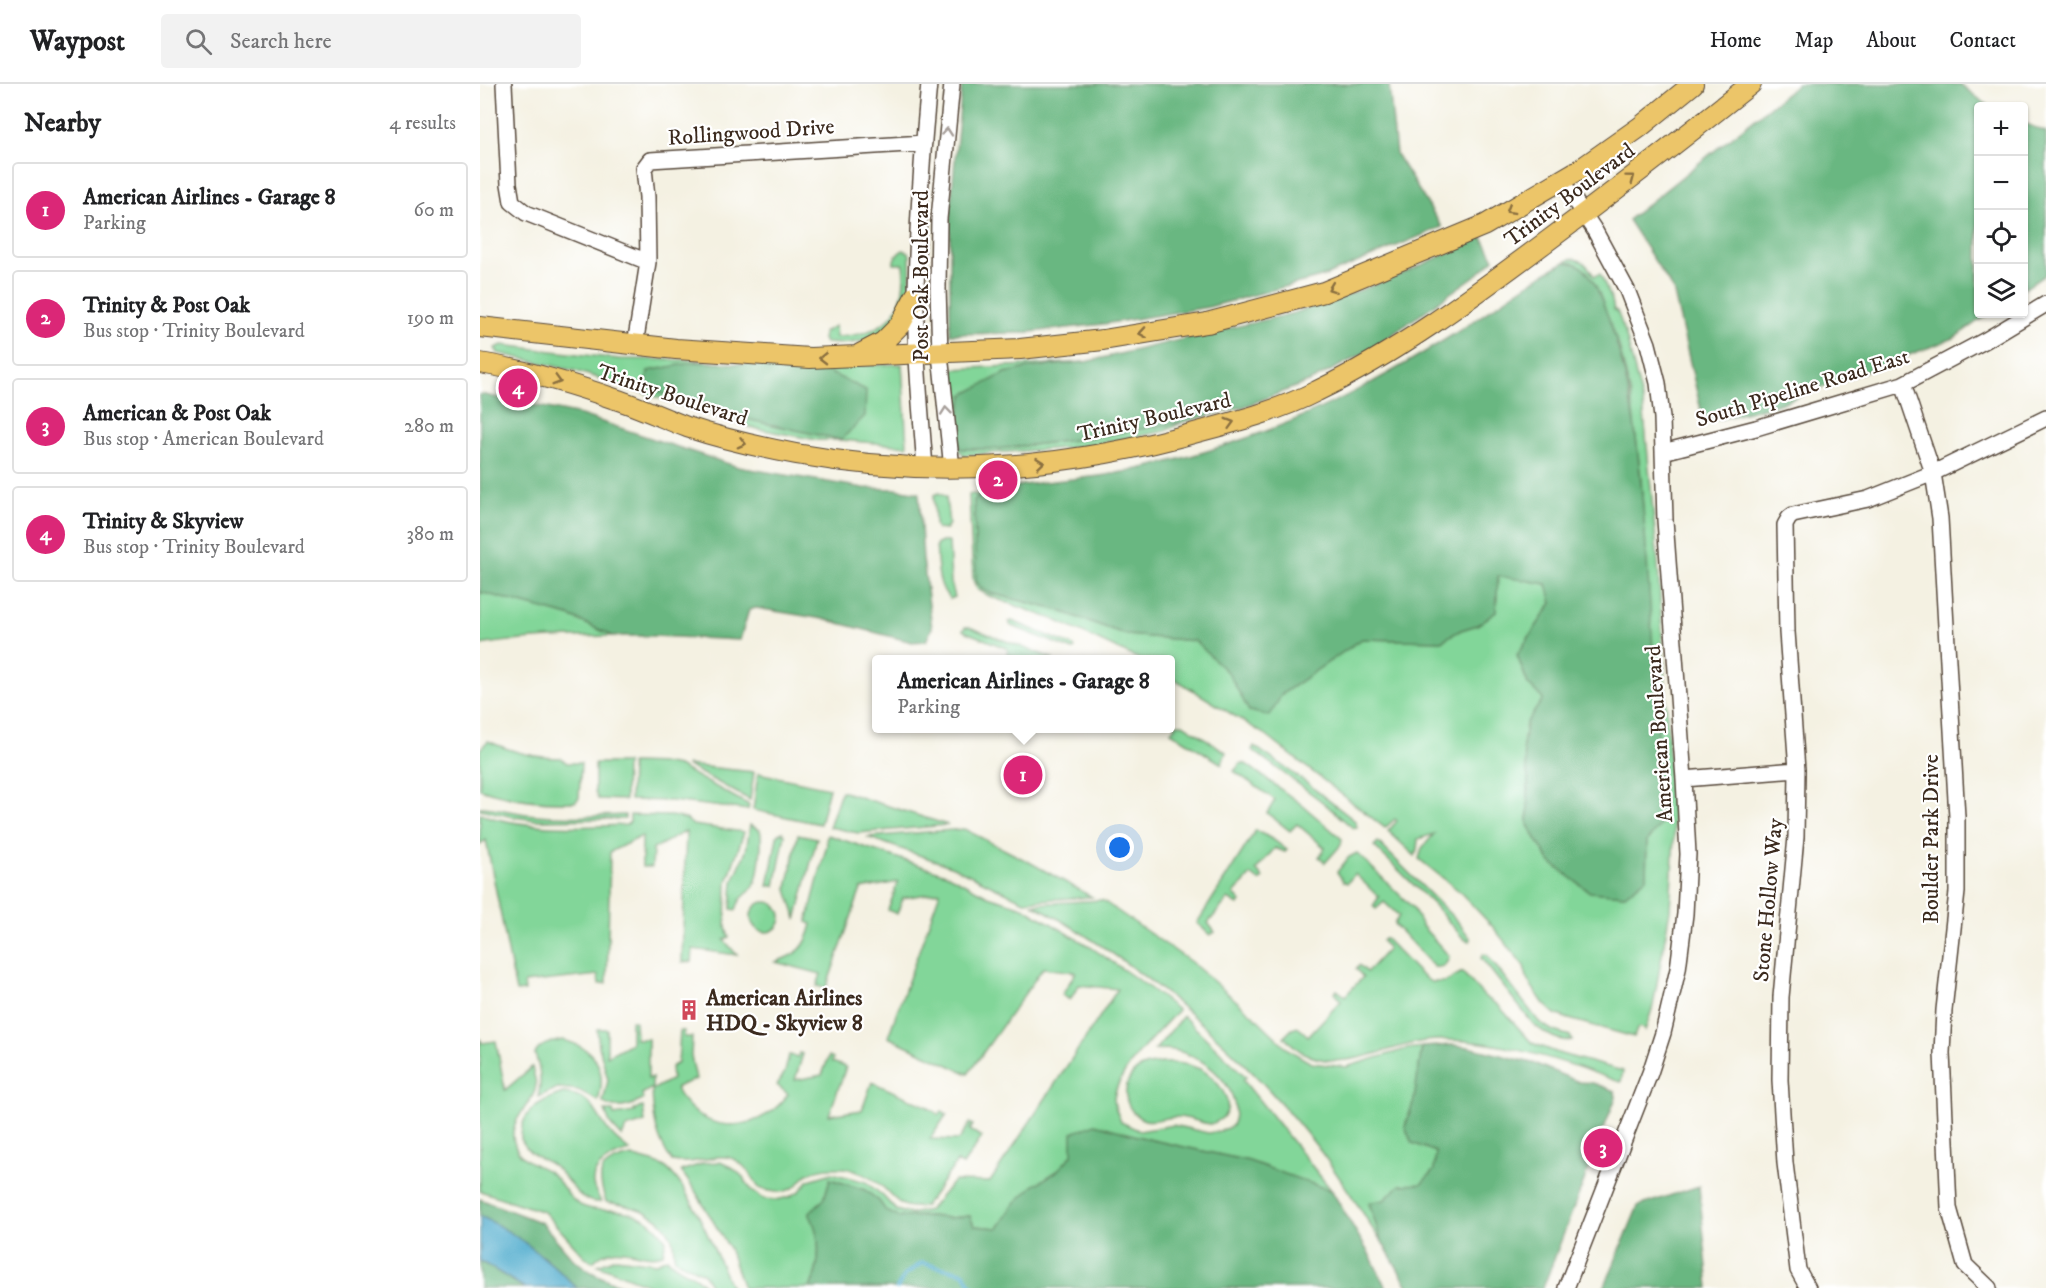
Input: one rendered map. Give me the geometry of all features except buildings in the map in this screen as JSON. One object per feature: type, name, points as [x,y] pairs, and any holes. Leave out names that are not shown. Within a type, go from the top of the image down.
[{"type":"main road","name":"Trinity Boulevard","points":[[480,327],[635,345],[758,356],[852,357],[1020,349],[1208,323],[1324,292],[1485,225],[1582,168],[1640,127],[1693,84]]},
{"type":"main road","name":"Trinity Boulevard","points":[[480,363],[552,380],[615,399],[688,427],[746,444],[799,454],[925,469],[1081,459],[1164,442],[1247,418],[1314,393],[1382,357],[1452,312],[1688,135],[1751,84]]},
{"type":"main road","points":[[852,357],[883,342],[900,325],[916,295]]},
{"type":"street","points":[[504,84],[509,184],[513,202],[526,213],[648,262]]},
{"type":"street","name":"Post Oak Boulevard","points":[[925,469],[917,354],[916,295],[920,188],[929,84]]},
{"type":"street","name":"Post Oak Boulevard","points":[[952,84],[940,213],[940,354],[952,469]]},
{"type":"street","name":"Rollingwood Drive","points":[[635,345],[648,262],[644,168],[650,160],[924,143]]},
{"type":"street","points":[[940,213],[920,188],[929,186],[938,179],[944,167]]},
{"type":"street","name":"American Boulevard","points":[[1561,180],[1584,214],[1627,290],[1648,344],[1658,383],[1688,854],[1685,914],[1678,969],[1663,1033],[1650,1073],[1566,1288]]},
{"type":"street","name":"South Pipeline Road East","points":[[1663,452],[1756,428],[1903,384],[1986,340],[2046,304]]},
{"type":"street","name":"Boulder Park Drive","points":[[1903,384],[1933,473],[1940,518],[1957,817],[1957,892],[1944,1010],[1942,1053],[1949,1208],[1965,1265],[1989,1288]]},
{"type":"street","points":[[1933,473],[2046,418]]},
{"type":"street","name":"Stone Hollow Way","points":[[1808,1288],[1798,1270],[1785,1163],[1780,1080],[1781,998],[1796,837],[1797,770],[1787,632],[1785,525],[1793,516],[1868,499],[1933,473]]},
{"type":"street","points":[[1684,779],[1797,770]]},
{"type":"green space","points":[[962,84],[1389,84],[1396,154],[1442,227],[1325,276],[1209,307],[1104,324],[1021,333],[950,334],[950,213]]},
{"type":"green space","points":[[1798,84],[1960,84],[1983,102],[1974,102],[1974,318],[1982,318],[1954,338],[1776,405],[1704,423],[1673,289],[1628,220]]},
{"type":"green space","points":[[2028,125],[2046,132],[2046,274],[2028,286]]},
{"type":"green space","points":[[1482,237],[1494,259],[1479,273],[1370,350],[1311,381],[1243,407],[1183,422],[1083,439],[997,449],[961,449],[958,444],[957,431],[963,395],[1005,373],[1028,368],[1085,362],[1294,313],[1400,275]]},
{"type":"green space","points":[[903,250],[909,252],[910,256],[910,284],[906,300],[892,324],[869,338],[856,342],[825,343],[824,332],[835,326],[836,337],[867,332],[879,326],[897,309],[904,281],[903,264],[894,264],[894,259]]},
{"type":"green space","points":[[1570,259],[1579,260],[1585,263],[1594,276],[1600,274],[1625,332],[1643,403],[1658,564],[1674,836],[1670,910],[1653,1006],[1645,1031],[1640,1027],[1634,1037],[1555,1014],[1544,1004],[1528,981],[1524,966],[1493,927],[1459,891],[1419,859],[1422,848],[1434,834],[1418,839],[1415,856],[1388,831],[1397,821],[1395,819],[1385,828],[1264,734],[1175,679],[1175,655],[1130,655],[1055,620],[989,596],[977,589],[973,580],[969,494],[983,495],[974,500],[982,589],[1057,610],[1127,635],[1196,641],[1230,674],[1249,711],[1282,694],[1362,639],[1441,641],[1461,630],[1477,625],[1496,612],[1498,575],[1547,584],[1552,603],[1517,655],[1528,684],[1544,699],[1526,723],[1523,747],[1528,778],[1528,825],[1550,862],[1590,892],[1625,895],[1646,878],[1647,841],[1663,821],[1641,478],[1631,396],[1619,346],[1597,289],[1586,271],[1577,264],[1565,262]]},
{"type":"green space","points":[[1565,262],[1583,268],[1597,289],[1616,341],[1636,434],[1645,529],[1663,821],[1647,841],[1646,878],[1625,895],[1590,892],[1550,862],[1528,825],[1528,778],[1523,747],[1526,723],[1543,699],[1528,684],[1517,655],[1552,603],[1547,584],[1498,576],[1496,612],[1477,625],[1461,630],[1441,641],[1362,639],[1282,694],[1270,716],[1249,711],[1229,674],[1195,641],[1127,635],[1057,610],[990,593],[982,589],[976,581],[974,500],[1022,485],[1112,474],[1172,461],[1231,444],[1295,420],[1344,397],[1415,358],[1538,277]]},
{"type":"green space","points":[[502,345],[619,359],[695,360],[726,364],[695,362],[646,385],[683,405],[841,440],[817,440],[753,428],[576,371],[498,353],[495,348]]},
{"type":"green space","points":[[695,362],[818,367],[866,390],[865,416],[841,440],[683,405],[646,385],[648,371]]},
{"type":"green space","points":[[1085,362],[1028,368],[1005,373],[962,449],[997,449],[1083,439],[1183,422],[1165,431],[1078,447],[964,455],[957,449],[953,369]]},
{"type":"green space","points":[[902,364],[907,446],[841,440],[818,367]]},
{"type":"green space","points":[[480,394],[581,415],[738,467],[864,488],[896,489],[919,493],[923,559],[932,628],[926,641],[912,642],[823,619],[756,608],[749,610],[740,640],[613,636],[569,616],[480,592]]},
{"type":"green space","points":[[939,493],[946,497],[949,524],[945,530],[937,529],[935,524],[934,495]]},
{"type":"green space","points":[[949,542],[951,583],[955,597],[950,599],[942,587],[938,574],[936,545]]},
{"type":"green space","points":[[480,592],[569,616],[613,636],[530,639],[480,645]]},
{"type":"green space","points":[[1012,621],[1075,648],[1073,650],[1011,626],[1009,622]]},
{"type":"green space","points":[[969,627],[1043,655],[1010,655],[1007,654],[1008,649],[963,630]]},
{"type":"green space","points":[[1177,724],[1183,724],[1226,752],[1222,764],[1173,733],[1175,733]]},
{"type":"green space","points":[[488,741],[524,754],[561,758],[567,763],[581,763],[579,798],[575,802],[539,801],[515,798],[480,789],[480,749]]},
{"type":"green space","points":[[1254,746],[1307,783],[1355,821],[1357,827],[1353,828],[1320,800],[1252,750]]},
{"type":"green space","points":[[595,763],[626,763],[625,800],[598,799],[595,792]]},
{"type":"green space","points":[[631,763],[678,766],[749,805],[748,810],[671,801],[630,800]]},
{"type":"green space","points":[[1241,763],[1246,764],[1301,804],[1342,839],[1341,845],[1325,863],[1319,857],[1325,848],[1297,824],[1290,831],[1267,813],[1275,800],[1234,771]]},
{"type":"green space","points":[[686,765],[754,772],[750,800]]},
{"type":"green space","points":[[758,773],[829,788],[820,824],[753,810]]},
{"type":"green space","points":[[841,791],[948,825],[858,833],[829,827]]},
{"type":"green space","points":[[480,807],[547,816],[625,815],[625,819],[536,820],[513,817],[480,809]]},
{"type":"green space","points":[[480,814],[516,823],[571,827],[626,825],[630,822],[630,815],[671,816],[686,819],[693,825],[744,832],[727,882],[726,927],[729,937],[724,940],[737,955],[693,949],[692,962],[682,962],[686,831],[653,849],[652,867],[642,867],[642,836],[610,852],[607,983],[599,984],[598,975],[524,983],[525,991],[516,992],[486,840],[480,844]]},
{"type":"green space","points":[[750,825],[760,830],[759,868],[753,887],[741,899],[736,910],[731,909],[733,881],[746,851]]},
{"type":"green space","points":[[964,829],[1092,897],[1024,901],[953,867],[867,837]]},
{"type":"green space","points":[[1256,830],[1287,850],[1285,852],[1275,848],[1256,870],[1263,878],[1259,881],[1251,875],[1234,894],[1241,902],[1238,905],[1228,899],[1208,923],[1215,932],[1210,935],[1197,923]]},
{"type":"green space","points":[[783,832],[785,835],[775,886],[768,886],[777,837]]},
{"type":"green space","points":[[798,834],[817,838],[796,920],[787,888]]},
{"type":"green space","points":[[828,835],[946,874],[988,896],[1023,907],[1089,946],[1178,1010],[1140,1052],[1122,1077],[1114,1100],[1121,1122],[1140,1131],[1173,1125],[1208,1133],[1232,1126],[1235,1111],[1232,1096],[1214,1070],[1185,1053],[1155,1050],[1183,1016],[1246,1077],[1243,1080],[1332,1191],[1249,1161],[1095,1125],[1056,1172],[1033,1186],[1016,1203],[998,1228],[974,1226],[970,1216],[899,1217],[886,1211],[879,1201],[865,1190],[830,1179],[824,1199],[809,1213],[818,1241],[818,1260],[810,1288],[743,1288],[729,1248],[681,1171],[704,1163],[720,1162],[733,1168],[743,1177],[752,1191],[764,1199],[776,1200],[800,1191],[809,1180],[832,1173],[866,1182],[896,1210],[910,1214],[929,1210],[954,1181],[990,1182],[1118,989],[1079,985],[1070,1000],[1062,995],[1076,972],[1043,968],[968,1074],[888,1037],[940,892],[903,898],[897,914],[888,910],[898,882],[861,889],[826,988],[817,986],[821,974],[775,962],[795,953],[807,939],[812,924],[807,922]]},
{"type":"green space","points":[[1378,842],[1458,922],[1471,939],[1470,941],[1464,939],[1433,904],[1374,846]]},
{"type":"green space","points":[[1357,853],[1413,908],[1422,926],[1449,956],[1444,965],[1434,967],[1394,924],[1399,916],[1384,902],[1376,909],[1373,906],[1379,897],[1355,874],[1347,883],[1343,881],[1337,872],[1349,857]]},
{"type":"green space","points":[[1102,900],[1191,962],[1254,1016],[1289,1050],[1311,1063],[1346,1067],[1406,1049],[1422,1047],[1414,1100],[1405,1127],[1412,1143],[1436,1152],[1434,1170],[1421,1185],[1400,1186],[1384,1200],[1369,1203],[1381,1240],[1311,1139],[1281,1103],[1218,1038],[1148,979],[1033,904]]},
{"type":"green space","points":[[766,902],[772,903],[780,911],[780,923],[772,931],[766,932],[760,931],[752,923],[751,917],[752,911],[760,903]]},
{"type":"green space","points":[[1385,938],[1421,975],[1431,982],[1445,982],[1462,972],[1485,997],[1498,1005],[1532,1043],[1561,1054],[1623,1071],[1621,1082],[1544,1057],[1474,1042],[1439,1040],[1422,1042],[1335,1061],[1318,1059],[1302,1052],[1284,1037],[1292,1029],[1298,1027],[1308,1036],[1341,1001],[1334,993],[1337,990],[1345,996],[1363,977],[1356,969],[1359,965],[1367,972],[1388,949],[1382,941]]},
{"type":"green space","points":[[1483,954],[1487,955],[1539,1022],[1553,1031],[1570,1036],[1572,1040],[1556,1038],[1533,1024],[1481,958]]},
{"type":"green space","points":[[631,1021],[635,1021],[636,1039],[648,1039],[648,1079],[652,1077],[652,1088],[642,1094],[643,1100],[628,1106],[612,1107],[603,1102],[608,1080],[597,1029],[607,1029],[607,1056],[631,1043]]},
{"type":"green space","points":[[680,1031],[684,1031],[684,1037],[692,1037],[691,1056],[696,1079],[676,1087],[678,1093],[697,1114],[710,1121],[738,1124],[753,1121],[778,1106],[788,1094],[777,1085],[785,1072],[789,1055],[798,1057],[799,1053],[803,1054],[795,1080],[822,1075],[829,1056],[833,1058],[832,1062],[846,1067],[829,1115],[862,1110],[872,1082],[926,1106],[939,1115],[942,1111],[947,1114],[930,1139],[959,1140],[970,1123],[973,1125],[970,1130],[982,1137],[963,1165],[957,1162],[925,1206],[918,1207],[902,1205],[872,1179],[844,1168],[816,1170],[793,1188],[775,1192],[759,1188],[739,1162],[729,1158],[672,1161],[662,1144],[656,1127],[652,1090],[672,1079],[671,1067],[678,1063]]},
{"type":"green space","points":[[480,1038],[482,1043],[496,1041],[505,1090],[532,1067],[536,1083],[534,1092],[516,1121],[514,1129],[513,1138],[519,1153],[553,1175],[571,1198],[580,1205],[592,1209],[628,1212],[650,1222],[666,1240],[663,1254],[654,1256],[611,1251],[593,1262],[584,1256],[544,1212],[480,1191]]},
{"type":"green space","points":[[563,1040],[583,1048],[596,1062],[601,1079],[598,1101],[578,1090],[558,1088],[538,1097],[540,1075],[535,1054],[543,1045]]},
{"type":"green space","points":[[1453,1045],[1536,1064],[1579,1082],[1593,1083],[1615,1091],[1616,1097],[1543,1288],[1409,1288],[1381,1240],[1369,1203],[1384,1200],[1400,1185],[1421,1184],[1434,1170],[1436,1152],[1412,1143],[1405,1127],[1414,1100],[1422,1047]]},
{"type":"green space","points":[[1163,1063],[1195,1067],[1208,1074],[1226,1097],[1226,1113],[1210,1124],[1182,1117],[1149,1121],[1137,1116],[1128,1103],[1126,1095],[1129,1080],[1140,1068]]},
{"type":"green space","points":[[563,1093],[574,1095],[588,1102],[612,1135],[630,1151],[611,1158],[596,1171],[593,1184],[601,1202],[593,1202],[581,1196],[557,1169],[534,1155],[521,1139],[524,1121],[528,1114],[539,1104]]},
{"type":"green space","points":[[643,1107],[645,1122],[626,1128],[622,1137],[610,1124],[605,1111],[613,1111],[614,1115],[635,1112],[634,1109]]},
{"type":"green space","points":[[1095,1124],[1152,1140],[1249,1161],[1332,1191],[1371,1257],[1386,1288],[810,1288],[818,1260],[818,1241],[809,1213],[824,1199],[830,1179],[865,1190],[879,1201],[886,1211],[899,1217],[970,1216],[974,1226],[998,1228],[1015,1203],[1033,1186],[1056,1172],[1072,1155],[1072,1133]]},
{"type":"green space","points":[[632,1156],[663,1166],[673,1174],[702,1222],[731,1288],[712,1288],[703,1273],[676,1260],[671,1237],[660,1221],[644,1211],[606,1202],[601,1183],[602,1170],[612,1162]]},
{"type":"green space","points":[[1699,1186],[1709,1288],[1604,1288],[1638,1206]]},
{"type":"green space","points":[[480,1199],[542,1223],[573,1259],[591,1272],[625,1288],[577,1288],[532,1248],[480,1216]]},
{"type":"green space","points":[[616,1258],[656,1263],[667,1258],[677,1267],[697,1278],[706,1288],[656,1288],[598,1265]]},
{"type":"green space","points":[[480,1261],[523,1287],[525,1288],[480,1288]]},
{"type":"water","points":[[480,1216],[507,1230],[532,1248],[577,1288],[525,1288],[480,1261]]},
{"type":"waterway","points":[[897,1288],[906,1274],[922,1263],[964,1273],[973,1288]]},
{"type":"place","name":"Trinity & Skyview","points":[[518,388]]},
{"type":"place","name":"Trinity & Post Oak","points":[[998,480]]},
{"type":"place","name":"American Airlines - Garage 8","points":[[1023,775]]},
{"type":"place","name":"American Airlines HDQ - Skyview 8","points":[[689,1010]]},
{"type":"place","name":"American & Post Oak","points":[[1603,1148]]}]
